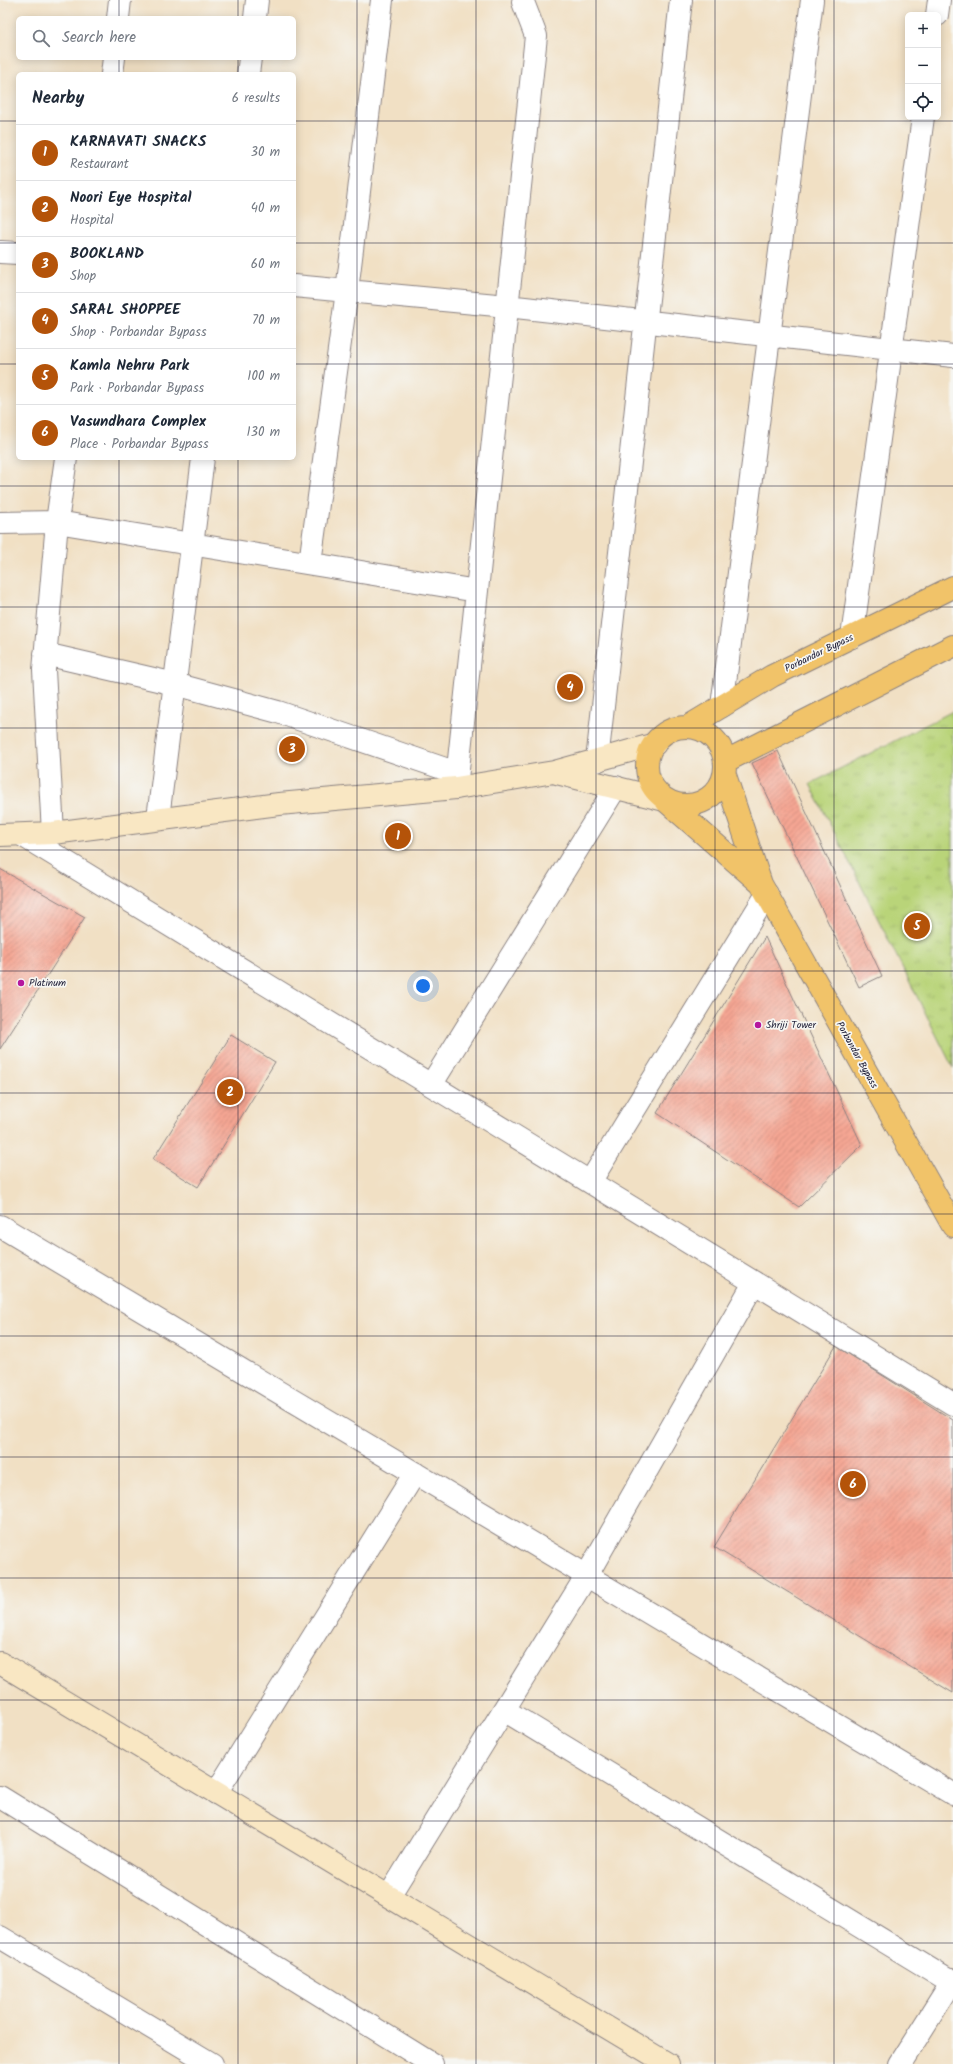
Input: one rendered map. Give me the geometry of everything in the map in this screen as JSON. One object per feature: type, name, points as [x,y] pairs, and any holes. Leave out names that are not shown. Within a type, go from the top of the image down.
[{"type":"main road","name":"Porbandar Bypass","points":[[689,726],[772,676],[953,587]]},
{"type":"main road","points":[[554,772],[677,804],[689,805],[702,802],[712,796],[720,786],[725,768],[953,646]]},
{"type":"main road","points":[[689,726],[702,730],[714,737],[722,748],[725,768],[764,889],[656,791],[649,780],[647,767],[648,755],[658,737],[676,728],[689,726]]},
{"type":"main road","points":[[0,835],[53,833],[158,818],[457,781],[554,772],[655,744]]},
{"type":"main road","name":"Porbandar Bypass","points":[[764,889],[953,1226]]},
{"type":"main road","points":[[0,1663],[668,2064]]},
{"type":"street","points":[[118,16],[120,0]]},
{"type":"street","points":[[255,16],[257,0]]},
{"type":"street","points":[[310,563],[347,291],[382,0]]},
{"type":"street","points":[[597,761],[682,0]]},
{"type":"street","points":[[722,706],[812,0]]},
{"type":"street","points":[[937,12],[939,0]]},
{"type":"street","points":[[46,654],[175,684],[278,712],[457,781],[536,36],[518,1]]},
{"type":"street","points":[[112,72],[114,60]]},
{"type":"street","points":[[248,72],[250,60]]},
{"type":"street","points":[[852,637],[923,120]]},
{"type":"street","points":[[0,252],[16,253]]},
{"type":"street","points":[[296,286],[507,306],[953,356]]},
{"type":"street","points":[[53,833],[44,670],[57,522],[66,460]]},
{"type":"street","points":[[158,818],[203,460]]},
{"type":"street","points":[[0,523],[57,522],[477,591]]},
{"type":"street","points":[[431,1085],[616,787]]},
{"type":"street","points":[[22,835],[953,1404]]},
{"type":"street","points":[[590,1182],[764,889]]},
{"type":"street","points":[[0,1226],[953,1794]]},
{"type":"street","points":[[389,1896],[587,1576],[754,1283]]},
{"type":"street","points":[[216,1793],[415,1473]]},
{"type":"street","points":[[504,1710],[952,1982],[900,2064]]},
{"type":"street","points":[[0,1797],[432,2064]]},
{"type":"street","points":[[0,1937],[212,2064]]},
{"type":"green space","points":[[953,711],[953,1068],[810,784]]},
{"type":"building","points":[[778,751],[882,976],[859,987],[752,763]]},
{"type":"building","name":"Platinum","points":[[0,869],[85,917],[0,1049]]},
{"type":"building","name":"Shriji Tower","points":[[765,937],[862,1145],[799,1207],[657,1113]]},
{"type":"building","points":[[231,1035],[275,1062],[198,1187],[153,1159]]},
{"type":"building","points":[[836,1346],[953,1420],[953,1693],[714,1547]]},
{"type":"place","name":"SARAL SHOPPEE","points":[[570,687]]},
{"type":"place","name":"BOOKLAND","points":[[292,749]]},
{"type":"place","name":"KARNAVATI SNACKS","points":[[398,836]]},
{"type":"place","name":"Kamla Nehru Park","points":[[917,926]]},
{"type":"place","name":"Platinum","points":[[21,983]]},
{"type":"place","name":"Shriji Tower","points":[[758,1025]]},
{"type":"place","name":"Noori Eye Hospital","points":[[230,1092]]},
{"type":"place","name":"Vasundhara Complex","points":[[853,1484]]}]
